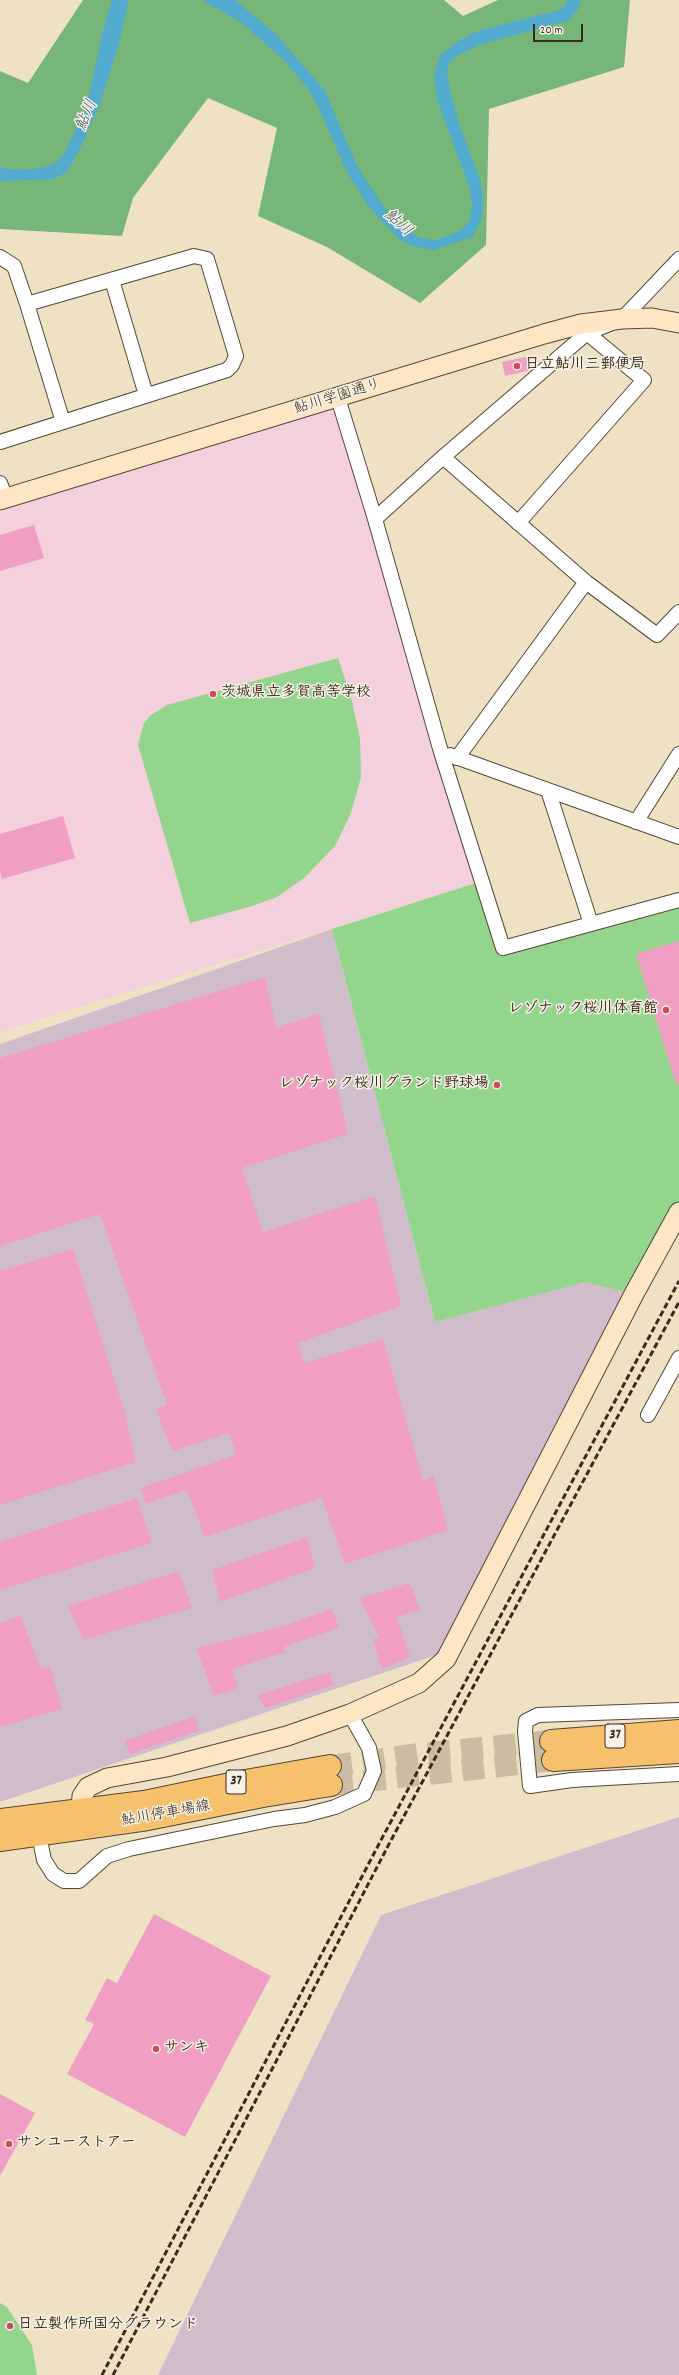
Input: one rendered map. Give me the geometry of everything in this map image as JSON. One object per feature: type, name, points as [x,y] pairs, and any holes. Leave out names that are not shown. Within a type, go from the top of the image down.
[{"type":"main road","name":"37","points":[[679,1731],[552,1750],[679,1752]]},
{"type":"main road","name":"鮎川停車場線","points":[[0,1820],[144,1802],[240,1782],[330,1776],[263,1796],[148,1819],[0,1840]]},
{"type":"street","points":[[0,442],[227,370],[232,365],[236,356],[208,260],[194,256],[27,304]]},
{"type":"street","points":[[0,257],[14,266],[63,422]]},
{"type":"street","points":[[375,519],[443,457],[587,333],[622,319],[679,259]]},
{"type":"street","points":[[112,280],[146,395]]},
{"type":"street","name":"鮎川学園通り","points":[[2,494],[338,398],[544,334],[581,324],[622,319],[652,318],[679,323]]},
{"type":"street","points":[[518,523],[644,380],[587,333]]},
{"type":"street","points":[[338,398],[375,519],[441,752],[503,948],[679,900]]},
{"type":"street","points":[[443,457],[586,582],[657,635],[679,612]]},
{"type":"street","points":[[458,758],[586,582]]},
{"type":"street","points":[[441,752],[679,837]]},
{"type":"street","points":[[636,822],[679,754]]},
{"type":"street","points":[[548,790],[590,924]]},
{"type":"street","points":[[81,1810],[82,1796],[88,1787],[106,1778],[167,1767],[286,1736],[350,1714],[420,1683],[446,1660],[634,1294],[679,1212]]},
{"type":"street","points":[[648,1415],[679,1358]]},
{"type":"street","points":[[679,1710],[538,1715],[526,1721],[525,1731],[530,1786],[572,1780],[679,1774]]},
{"type":"street","points":[[39,1835],[44,1860],[53,1874],[64,1882],[79,1881],[107,1856],[130,1849],[274,1819],[305,1815],[335,1807],[364,1794],[374,1771],[368,1748],[350,1714]]},
{"type":"shaded area","name":"茨城県立多賀高等学校","points":[[338,398],[482,881],[0,1032],[0,508]]},
{"type":"shaded area","points":[[332,929],[435,1322],[585,1281],[634,1294],[445,1652],[0,1802],[0,1044]]},
{"type":"shaded area","points":[[679,1817],[679,2375],[158,2375],[381,1915]]},
{"type":"green space","points":[[83,0],[444,0],[463,16],[498,0],[630,0],[624,67],[489,109],[486,245],[420,303],[327,247],[258,216],[277,128],[208,98],[133,198],[122,236],[0,229],[0,71],[28,83]]},
{"type":"green space","points":[[338,658],[352,701],[360,739],[361,777],[351,813],[335,846],[304,878],[277,897],[249,907],[190,923],[138,745],[144,723],[151,715],[167,705]]},
{"type":"green space","points":[[482,881],[503,948],[679,900],[679,1212],[634,1294],[585,1282],[435,1322],[332,929]]},
{"type":"green space","name":"日立製作所国分グラウンド","points":[[0,2303],[7,2307],[32,2345],[37,2375],[0,2375]]},
{"type":"water","name":"鮎川","points":[[112,0],[129,0],[119,43],[101,101],[79,151],[67,172],[54,179],[0,181],[0,168],[20,170],[42,168],[55,164],[64,154],[87,106],[101,39]]},
{"type":"water","name":"鮎川","points":[[202,0],[235,0],[278,36],[325,91],[358,168],[387,212],[401,226],[420,238],[437,240],[458,232],[470,221],[472,205],[469,186],[437,100],[434,75],[441,54],[460,40],[478,31],[556,11],[565,6],[567,0],[580,0],[580,3],[577,11],[567,21],[482,44],[458,55],[450,62],[447,73],[449,87],[460,127],[480,179],[483,200],[481,221],[472,237],[433,250],[416,247],[400,240],[369,207],[347,172],[317,104],[306,86],[285,61],[242,23]]},
{"type":"building","points":[[530,356],[531,370],[505,376],[502,362]]},
{"type":"building","points":[[34,525],[44,558],[0,571],[0,535]]},
{"type":"building","points":[[63,816],[75,858],[2,879],[0,871],[0,834]]},
{"type":"building","name":"レゾナック桜川体育館","points":[[679,941],[679,1083],[676,1084],[636,954]]},
{"type":"building","points":[[265,977],[276,1027],[319,1014],[348,1134],[242,1168],[263,1232],[375,1196],[401,1306],[298,1343],[304,1363],[383,1339],[423,1480],[434,1476],[448,1530],[345,1564],[322,1498],[205,1537],[187,1490],[146,1504],[140,1488],[236,1455],[229,1433],[172,1451],[156,1409],[167,1405],[100,1214],[0,1246],[0,1058]]},
{"type":"building","points":[[73,1249],[125,1413],[136,1462],[0,1505],[0,1271]]},
{"type":"building","points":[[137,1498],[152,1543],[0,1590],[0,1542]]},
{"type":"building","points":[[307,1537],[315,1568],[220,1602],[212,1570]]},
{"type":"building","points":[[179,1571],[192,1608],[83,1640],[68,1606]]},
{"type":"building","points":[[410,1583],[420,1610],[397,1617],[410,1657],[382,1669],[373,1639],[379,1637],[360,1598]]},
{"type":"building","points":[[332,1609],[339,1628],[284,1647],[286,1652],[232,1669],[238,1688],[214,1696],[196,1648],[291,1624],[290,1623]]},
{"type":"building","points":[[21,1616],[41,1669],[50,1666],[62,1709],[0,1727],[0,1623]]},
{"type":"building","points":[[330,1672],[333,1685],[265,1708],[258,1695]]},
{"type":"building","points":[[194,1716],[199,1731],[130,1754],[125,1741]]},
{"type":"building","name":"サンキ","points":[[154,1914],[271,1976],[185,2137],[67,2074],[94,2024],[85,2020],[107,1978],[117,1983]]},
{"type":"building","name":"サンユーストアー","points":[[0,2094],[35,2113],[0,2176]]},
{"type":"tunnel","points":[[330,1766],[419,1754],[551,1741]]},
{"type":"tunnel","points":[[331,1785],[553,1760]]},
{"type":"railway","points":[[102,2375],[380,1842],[679,1281]]},
{"type":"railway","points":[[113,2375],[388,1846],[679,1302]]},
{"type":"place","name":"日立鮎川三郵便局","points":[[517,366]]},
{"type":"place","name":"茨城県立多賀高等学校","points":[[213,694]]},
{"type":"place","name":"レゾナック桜川体育館","points":[[666,1010]]},
{"type":"place","name":"レゾナック桜川グランド野球場","points":[[497,1085]]},
{"type":"place","name":"サンキ","points":[[156,2049]]},
{"type":"place","name":"サンユーストアー","points":[[9,2144]]},
{"type":"place","name":"日立製作所国分グラウンド","points":[[10,2326]]}]
